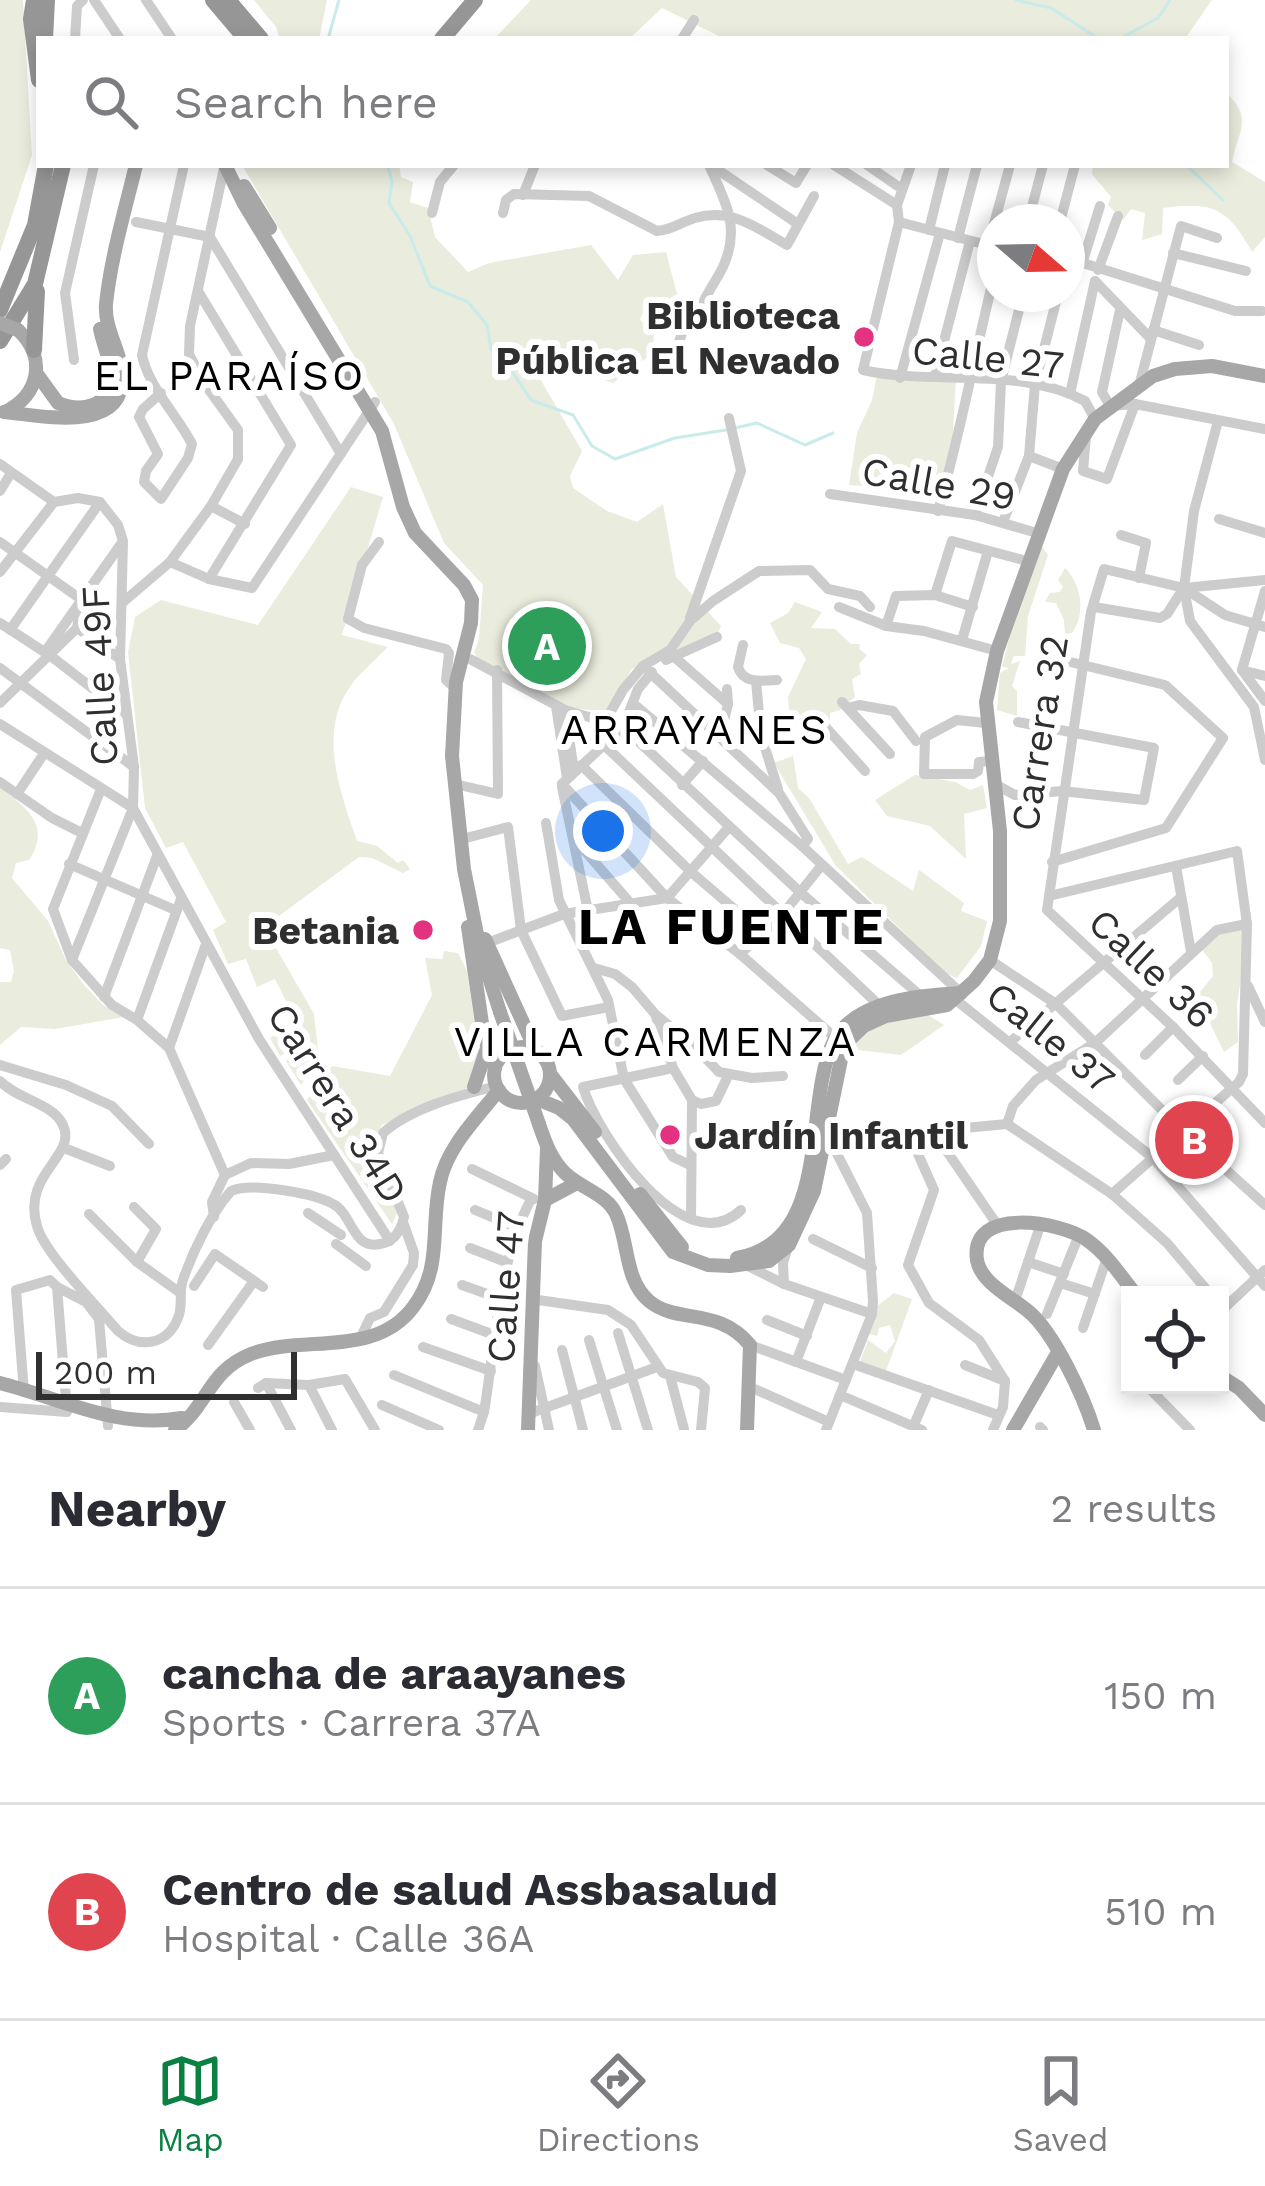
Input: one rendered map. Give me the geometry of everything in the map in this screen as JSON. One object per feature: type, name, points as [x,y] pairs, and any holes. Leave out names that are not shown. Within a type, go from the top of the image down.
[{"type":"highway","points":[[34,0],[36,54]]},
{"type":"highway","points":[[45,36],[47,0]]},
{"type":"highway","points":[[213,0],[243,36]]},
{"type":"highway","points":[[227,0],[258,36]]},
{"type":"highway","points":[[445,36],[477,1]]},
{"type":"highway","points":[[456,36],[477,1]]},
{"type":"highway","points":[[2,284],[42,168]]},
{"type":"highway","points":[[0,310],[35,225],[43,168]]},
{"type":"highway","points":[[34,350],[35,298],[62,168]]},
{"type":"highway","points":[[0,341],[26,302],[43,260]]},
{"type":"main road","points":[[0,322],[19,330],[34,350],[37,374],[49,396],[80,409],[99,403],[112,374],[99,322],[100,296],[131,168]]},
{"type":"main road","points":[[2,412],[89,418],[108,406],[120,390],[122,376],[106,301],[131,168]]},
{"type":"main road","points":[[227,168],[395,438],[421,526],[480,596],[481,616],[450,729],[464,869],[478,942],[548,1149],[562,1171],[616,1211],[635,1282],[650,1302],[719,1321],[751,1345],[747,1430]]},
{"type":"main road","points":[[458,805],[466,838],[487,1048],[499,1084],[522,1103],[537,1100],[574,1119],[674,1252],[708,1265],[770,1261],[789,1245],[814,1191],[828,1136],[840,1042],[875,1021],[947,1005],[990,960],[1000,920],[1001,889],[1000,831],[986,702],[997,651],[1063,469],[1091,423],[1139,386],[1150,369],[1212,366],[1265,376]]},
{"type":"main road","points":[[2,412],[26,398],[37,374]]},
{"type":"main road","points":[[372,406],[388,443],[410,525],[472,600],[455,707]]},
{"type":"main road","points":[[478,942],[551,1075],[675,1242],[702,1256],[731,1259],[769,1247],[784,1233],[799,1204],[840,1042],[856,1020],[880,1006],[954,995]]},
{"type":"main road","points":[[470,1090],[487,1048]]},
{"type":"main road","points":[[0,1383],[108,1426],[155,1429],[185,1423],[214,1378],[244,1357],[271,1349],[360,1339],[393,1325],[418,1300],[435,1256],[442,1174],[452,1152],[499,1084],[509,1050],[535,1049]]},
{"type":"main road","points":[[537,1100],[551,1075]]},
{"type":"main road","name":"Calle 47","points":[[529,1430],[537,1410],[532,1299],[535,1241],[548,1149]]},
{"type":"main road","points":[[538,1199],[577,1183]]},
{"type":"main road","points":[[1094,1428],[1042,1324],[981,1273],[977,1263],[980,1239],[996,1223],[1079,1235],[1107,1258],[1129,1286]]},
{"type":"main road","points":[[1016,1429],[1058,1363]]},
{"type":"main road","points":[[1229,1382],[1264,1413]]},
{"type":"street","points":[[94,0],[118,36]]},
{"type":"street","points":[[146,0],[170,36]]},
{"type":"street","points":[[76,36],[80,3]]},
{"type":"street","points":[[684,36],[694,20]]},
{"type":"street","points":[[74,360],[65,293],[93,168]]},
{"type":"street","points":[[161,393],[140,413],[158,454],[144,482],[157,497],[188,458],[192,444],[142,355],[183,168]]},
{"type":"street","points":[[122,603],[170,562],[238,459],[238,430],[189,354],[190,326],[226,168]]},
{"type":"street","points":[[432,213],[440,182],[452,168]]},
{"type":"street","points":[[523,195],[534,168]]},
{"type":"street","points":[[679,342],[707,287],[724,267],[732,237],[728,227],[732,214],[711,168]]},
{"type":"street","points":[[714,168],[798,224]]},
{"type":"street","points":[[772,168],[796,183],[805,168]]},
{"type":"street","points":[[839,168],[897,205]]},
{"type":"street","points":[[871,168],[902,189]]},
{"type":"street","points":[[910,168],[897,205],[898,222],[977,243]]},
{"type":"street","points":[[900,378],[944,168]]},
{"type":"street","points":[[935,376],[976,168]]},
{"type":"street","points":[[1001,204],[1009,168]]},
{"type":"street","points":[[1033,204],[1042,168]]},
{"type":"street","points":[[1065,204],[1074,168]]},
{"type":"street","points":[[502,213],[509,196],[589,196],[657,231],[702,216],[732,214],[787,245],[814,196]]},
{"type":"street","points":[[1085,254],[1100,206]]},
{"type":"street","points":[[1070,394],[1097,276],[1118,216]]},
{"type":"street","points":[[136,222],[210,237],[341,454]]},
{"type":"street","name":"Calle 27","points":[[898,222],[863,370],[900,378],[1035,384],[1089,404],[1091,423]]},
{"type":"street","points":[[1150,369],[1152,335],[1181,226],[1217,238]]},
{"type":"street","points":[[1173,253],[1246,271]]},
{"type":"street","points":[[1085,266],[1120,310],[1152,335],[1199,345]]},
{"type":"street","points":[[1097,276],[1235,311],[1262,311]]},
{"type":"street","points":[[198,291],[291,445],[209,579]]},
{"type":"street","points":[[65,293],[81,292]]},
{"type":"street","points":[[1110,406],[1102,392],[1120,310]]},
{"type":"street","points":[[938,511],[985,312]]},
{"type":"street","points":[[975,515],[998,447],[1001,381],[1018,312]]},
{"type":"street","points":[[1004,522],[1029,456],[1035,384],[1053,312]]},
{"type":"street","points":[[1091,423],[1083,471],[1107,479],[1135,404]]},
{"type":"street","name":"Calle 27","points":[[1110,406],[1135,404],[1265,429]]},
{"type":"street","points":[[170,562],[209,579],[252,588],[372,406]]},
{"type":"street","points":[[666,657],[686,626],[741,471],[729,418]]},
{"type":"street","points":[[1218,422],[1194,512],[1184,588],[1190,621],[1254,707],[1265,760]]},
{"type":"street","points":[[1029,456],[1063,469]]},
{"type":"street","points":[[0,491],[5,469],[54,502],[100,502],[118,525],[123,541],[48,654]]},
{"type":"street","name":"Calle 29","points":[[830,494],[975,515],[1037,532]]},
{"type":"street","points":[[0,572],[54,502]]},
{"type":"street","points":[[100,502],[5,627],[128,715]]},
{"type":"street","points":[[211,506],[245,524]]},
{"type":"street","points":[[1219,519],[1265,533]]},
{"type":"street","points":[[1120,535],[1146,543],[1139,578],[1184,588],[1265,580]]},
{"type":"street","name":"Calle 49F","points":[[123,541],[120,659],[134,767],[133,808]]},
{"type":"street","points":[[0,542],[82,600]]},
{"type":"street","points":[[379,542],[362,565],[348,619],[364,628],[446,649],[446,680],[456,688]]},
{"type":"street","points":[[935,596],[952,542],[1027,562]]},
{"type":"street","points":[[962,640],[988,551]]},
{"type":"street","points":[[686,626],[713,601],[759,571],[773,568],[811,570],[828,590],[860,596],[868,613]]},
{"type":"street","name":"Carrera 32","points":[[1046,910],[1083,664],[1104,569],[1139,578]]},
{"type":"street","points":[[1094,607],[1160,618],[1184,588]]},
{"type":"street","points":[[1184,588],[1225,615],[1260,626]]},
{"type":"street","points":[[1242,670],[1260,626],[1265,591]]},
{"type":"street","points":[[868,613],[913,593],[973,607]]},
{"type":"street","points":[[886,626],[893,598]]},
{"type":"street","points":[[0,703],[77,628],[82,600]]},
{"type":"street","points":[[839,607],[868,613],[886,626],[997,651]]},
{"type":"street","points":[[77,628],[120,659]]},
{"type":"street","points":[[606,720],[623,690],[646,670],[717,637]]},
{"type":"street","points":[[743,646],[739,672],[755,681],[777,680]]},
{"type":"street","points":[[666,657],[728,704]]},
{"type":"street","points":[[470,659],[561,708],[622,727],[801,893],[922,997]]},
{"type":"street","points":[[1052,862],[1166,829],[1223,738],[1165,685],[1058,659]]},
{"type":"street","points":[[0,668],[134,767]]},
{"type":"street","points":[[455,784],[499,794],[497,670]]},
{"type":"street","points":[[571,775],[622,727],[646,670]]},
{"type":"street","points":[[646,670],[779,793]]},
{"type":"street","points":[[1242,670],[1265,676]]},
{"type":"street","points":[[1242,670],[1265,701]]},
{"type":"street","points":[[755,681],[761,735],[779,793],[805,843]]},
{"type":"street","points":[[720,737],[727,689]]},
{"type":"street","name":"Calle 37","points":[[635,705],[805,843],[821,866],[954,995],[1153,1158],[1262,1278]]},
{"type":"street","points":[[890,754],[845,705],[893,711],[916,741]]},
{"type":"street","points":[[561,708],[588,911]]},
{"type":"street","points":[[986,723],[956,720],[925,736],[924,774],[973,774],[979,762],[991,761]]},
{"type":"street","points":[[993,783],[1015,795],[1062,790],[1144,800],[1154,748],[1018,722]]},
{"type":"street","points":[[821,723],[865,771]]},
{"type":"street","points":[[0,724],[133,808],[72,960]]},
{"type":"street","points":[[603,744],[880,1006]]},
{"type":"street","points":[[682,785],[732,751]]},
{"type":"street","points":[[17,794],[44,754]]},
{"type":"street","points":[[571,775],[667,898],[740,954],[840,1042]]},
{"type":"street","points":[[571,775],[760,932]]},
{"type":"street","points":[[0,782],[52,818],[82,832]]},
{"type":"street","points":[[100,789],[53,909],[72,960],[104,997],[169,1048],[225,1175]]},
{"type":"street","name":"Carrera 34D","points":[[133,808],[178,905],[390,1241]]},
{"type":"street","points":[[546,823],[564,914],[609,1004],[624,1079],[673,1157],[690,1165]]},
{"type":"street","points":[[466,838],[508,827],[521,930],[562,1016],[638,993]]},
{"type":"street","points":[[478,942],[564,914],[667,898],[729,827]]},
{"type":"street","points":[[576,842],[632,905]]},
{"type":"street","points":[[1049,896],[1237,851],[1247,924],[1243,1074],[1112,1194]]},
{"type":"street","points":[[610,875],[629,853]]},
{"type":"street","points":[[104,997],[157,856]]},
{"type":"street","points":[[69,864],[141,896],[178,905],[137,1020]]},
{"type":"street","points":[[740,954],[782,914],[821,866]]},
{"type":"street","points":[[1176,866],[1191,952]]},
{"type":"street","points":[[1010,1042],[1180,898]]},
{"type":"street","name":"Calle 36","points":[[1046,910],[1203,1056],[1265,1123]]},
{"type":"street","points":[[1007,1124],[1025,1090],[1095,1043],[1217,930],[1247,924]]},
{"type":"street","points":[[169,1048],[206,943]]},
{"type":"street","points":[[990,960],[1056,1004],[1265,1205]]},
{"type":"street","points":[[594,968],[616,974],[719,1072],[783,1076]]},
{"type":"street","points":[[1245,977],[1265,1022]]},
{"type":"street","points":[[655,1014],[673,1068],[692,1100],[701,1105],[716,1100],[729,1075]]},
{"type":"street","points":[[1144,1055],[1173,1027]]},
{"type":"street","points":[[1178,1080],[1203,1056]]},
{"type":"street","points":[[0,1065],[66,1084],[112,1106],[149,1144]]},
{"type":"street","points":[[673,1068],[583,1087],[588,1105],[640,1183],[657,1200],[691,1219],[715,1223],[731,1220],[741,1210]]},
{"type":"street","points":[[0,1081],[17,1097],[60,1118],[64,1148],[38,1181],[33,1196],[37,1228],[118,1331],[136,1343],[150,1344],[174,1325],[181,1306],[179,1292],[214,1217],[235,1190],[258,1186],[330,1202],[341,1210],[360,1240],[370,1245],[390,1241],[403,1222]]},
{"type":"street","points":[[360,1339],[370,1318],[384,1312],[413,1265],[404,1213],[378,1153],[380,1138],[398,1123],[470,1090],[499,1084]]},
{"type":"street","points":[[691,1219],[692,1100]]},
{"type":"street","points":[[932,1131],[1007,1124],[1112,1194],[1167,1243],[1203,1286]]},
{"type":"street","points":[[932,1131],[996,1223]]},
{"type":"street","points":[[932,1131],[918,1154],[934,1190],[908,1265],[928,1303],[979,1340],[1005,1382],[1003,1407],[993,1430]]},
{"type":"street","points":[[750,1387],[828,1428],[872,1314],[868,1213],[828,1136]]},
{"type":"street","points":[[64,1148],[110,1166]]},
{"type":"street","points":[[214,1217],[212,1202],[225,1175],[251,1163],[289,1164],[334,1155]]},
{"type":"street","points":[[472,1169],[538,1199],[516,1227],[506,1262],[478,1430]]},
{"type":"street","points":[[134,1207],[157,1228],[137,1262]]},
{"type":"street","points":[[476,1210],[516,1227]]},
{"type":"street","points":[[308,1213],[366,1266]]},
{"type":"street","points":[[89,1214],[137,1262],[179,1292]]},
{"type":"street","points":[[1015,1301],[1040,1226]]},
{"type":"street","points":[[1047,1314],[1079,1235]]},
{"type":"street","points":[[814,1239],[872,1268]]},
{"type":"street","points":[[784,1284],[783,1263],[789,1245]]},
{"type":"street","points":[[470,1248],[506,1262]]},
{"type":"street","points":[[194,1286],[215,1254],[259,1284],[208,1345]]},
{"type":"street","points":[[1083,1328],[1107,1258]]},
{"type":"street","points":[[1028,1262],[1095,1294]]},
{"type":"street","points":[[746,1265],[784,1284],[872,1314]]},
{"type":"street","points":[[1229,1304],[1262,1278]]},
{"type":"street","points":[[0,1406],[67,1412],[54,1283]]},
{"type":"street","points":[[24,1392],[18,1287],[54,1283],[86,1302],[99,1319],[108,1426]]},
{"type":"street","points":[[462,1285],[501,1299]]},
{"type":"street","points":[[796,1361],[821,1297]]},
{"type":"street","points":[[532,1299],[591,1305],[631,1324],[657,1366],[670,1376],[705,1388],[702,1425],[683,1430],[670,1376]]},
{"type":"street","points":[[451,1319],[497,1336]]},
{"type":"street","points":[[767,1320],[807,1336]]},
{"type":"street","points":[[619,1333],[648,1430]]},
{"type":"street","points":[[590,1340],[617,1430]]},
{"type":"street","points":[[751,1345],[846,1381]]},
{"type":"street","points":[[423,1347],[491,1372]]},
{"type":"street","name":"Calle 47","points":[[562,1350],[583,1430]]},
{"type":"street","points":[[853,1364],[998,1415]]},
{"type":"street","points":[[964,1365],[1005,1382]]},
{"type":"street","points":[[535,1366],[537,1410],[549,1430]]},
{"type":"street","points":[[537,1410],[657,1366]]},
{"type":"street","points":[[394,1375],[484,1412]]},
{"type":"street","points":[[292,1430],[262,1386],[345,1379],[374,1430]]},
{"type":"street","points":[[309,1385],[332,1430]]},
{"type":"street","points":[[840,1395],[918,1428],[929,1390]]},
{"type":"street","points":[[1155,1394],[1190,1430]]},
{"type":"street","points":[[235,1402],[250,1430]]},
{"type":"street","points":[[382,1405],[440,1430]]},
{"type":"shaded area","points":[[0,0],[23,0],[32,155],[0,252]]},
{"type":"shaded area","points":[[254,0],[327,0],[320,36],[279,36]]},
{"type":"shaded area","points":[[531,0],[1212,0],[1187,36],[719,36],[662,8],[632,36],[497,36]]},
{"type":"shaded area","points":[[1229,96],[1242,118],[1232,162],[1265,182],[1265,237],[1252,252],[1235,226],[1217,211],[1180,206],[1163,208],[1162,234],[1142,240],[1145,213],[1131,209],[1123,220],[1108,205],[1111,197],[1092,174],[1093,168],[1229,168]]},
{"type":"shaded area","points":[[244,168],[400,168],[401,177],[413,182],[410,202],[428,208],[435,237],[468,272],[489,263],[591,245],[618,280],[633,255],[666,252],[677,294],[666,308],[647,301],[640,320],[654,330],[653,353],[613,383],[525,353],[582,451],[570,476],[573,488],[607,511],[637,522],[663,504],[676,577],[721,626],[718,633],[632,669],[606,712],[564,707],[478,659],[474,652],[483,585],[444,543],[394,424]]},
{"type":"shaded area","points":[[877,375],[956,379],[956,448],[938,492],[849,485],[857,433]]},
{"type":"shaded area","points":[[351,487],[383,497],[342,635],[388,647],[343,699],[334,739],[338,781],[357,841],[377,846],[410,869],[403,873],[359,857],[264,927],[314,1014],[319,1059],[301,1085],[286,1061],[304,1043],[293,1029],[301,1044],[280,1056],[270,1038],[292,1025],[292,1013],[275,979],[257,987],[246,959],[228,964],[213,930],[226,922],[183,842],[166,848],[145,808],[128,652],[135,617],[161,600],[258,625]]},
{"type":"shaded area","points":[[1041,545],[1048,555],[1028,616],[1025,656],[1014,656],[1011,664],[1020,661],[1012,686],[1017,691],[1017,716],[997,710],[1000,673],[1009,668],[1002,667],[1018,603]]},
{"type":"shaded area","points":[[1065,568],[1075,583],[1080,609],[1072,633],[1065,634],[1056,603],[1045,602],[1050,593],[1063,587],[1058,580]]},
{"type":"shaded area","points":[[795,602],[822,612],[811,628],[835,629],[851,644],[860,644],[867,655],[859,664],[861,674],[852,679],[855,697],[830,713],[830,737],[813,742],[815,726],[790,725],[788,697],[806,659],[799,648],[780,643],[770,623],[788,613]]},
{"type":"shaded area","points":[[793,756],[798,788],[809,798],[848,864],[862,857],[913,891],[919,870],[964,903],[961,911],[987,921],[981,946],[957,978],[945,973],[836,866],[774,763]]},
{"type":"shaded area","points":[[915,775],[955,782],[970,790],[983,785],[987,808],[964,814],[966,859],[930,826],[887,816],[875,800]]},
{"type":"shaded area","points":[[0,788],[27,810],[37,827],[35,848],[29,860],[16,863],[12,878],[48,921],[83,984],[103,1005],[124,1017],[55,1029],[21,1027],[0,1045],[0,982],[11,982],[14,971],[10,950],[0,948]]},
{"type":"shaded area","points":[[1243,929],[1247,939],[1237,1004],[1238,1042],[1224,1052],[1197,996],[1213,976],[1212,963],[1198,944],[1214,932]]},
{"type":"shaded area","points":[[444,951],[458,953],[467,971],[480,1060],[470,1088],[382,1125],[371,1143],[397,1213],[392,1224],[307,1100],[332,1066],[390,1076],[432,995],[425,958],[442,959]]},
{"type":"shaded area","points":[[925,1013],[944,1025],[901,1055],[849,1049],[875,1026]]},
{"type":"shaded area","points":[[894,1293],[912,1299],[886,1371],[860,1362],[868,1340],[886,1353],[895,1341],[890,1325],[879,1328],[877,1336],[869,1334],[877,1306]]},
{"type":"waterway","points":[[329,36],[339,0]]},
{"type":"waterway","points":[[1016,0],[1051,8],[1094,36]]},
{"type":"waterway","points":[[1125,36],[1158,18],[1170,0]]},
{"type":"waterway","points":[[388,168],[392,181],[389,203],[410,236],[430,286],[468,302],[487,325],[491,350],[531,400],[573,415],[592,446],[615,459],[675,438],[726,430]]},
{"type":"waterway","points":[[1189,168],[1223,200]]},
{"type":"waterway","points":[[735,428],[757,423],[805,445],[833,433]]},
{"type":"place","name":"Biblioteca Pública El Nevado","points":[[864,337]]},
{"type":"place","name":"cancha de araayanes","points":[[547,646]]},
{"type":"place","name":"Betania","points":[[423,930]]},
{"type":"place","name":"Jardín Infantil","points":[[670,1135]]},
{"type":"place","name":"Centro de salud Assbasalud","points":[[1194,1140]]},
{"type":"district","name":"EL PARAÍSO","points":[[230,375]]},
{"type":"district","name":"ARRAYANES","points":[[695,729]]},
{"type":"district","name":"LA FUENTE","points":[[732,926]]},
{"type":"district","name":"VILLA CARMENZA","points":[[656,1041]]}]
